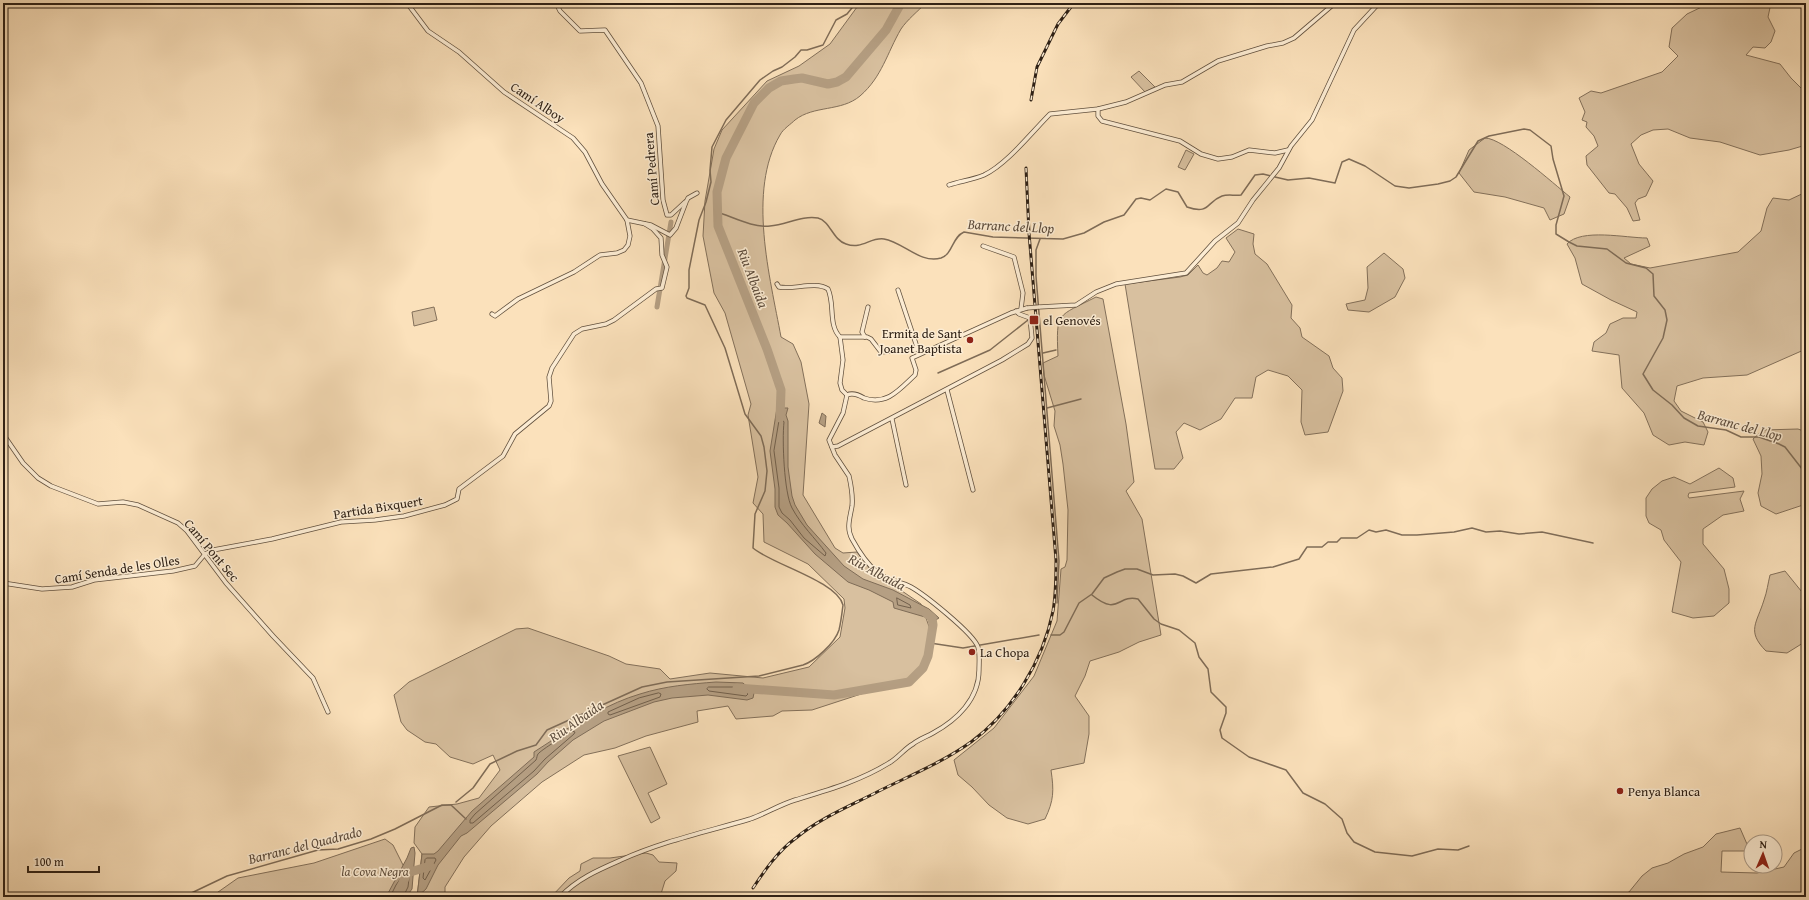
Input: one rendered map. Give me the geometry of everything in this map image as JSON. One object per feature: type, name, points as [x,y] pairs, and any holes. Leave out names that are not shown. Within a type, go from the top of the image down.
[{"type":"street","name":"Camí Alboy","points":[[407,3],[428,31],[459,52],[504,92],[573,138],[589,158],[602,184],[627,220]]},
{"type":"street","name":"Camí Pedrera","points":[[556,3],[560,11],[580,31],[605,30],[632,68],[641,82],[658,126],[663,200],[667,215],[671,215],[686,202]]},
{"type":"street","points":[[949,185],[969,181],[993,170],[1026,141],[1050,114],[1098,108],[1126,102],[1165,85],[1182,82],[1218,61],[1288,41],[1335,3]]},
{"type":"street","points":[[846,395],[852,394],[874,400],[882,400],[890,397],[915,375],[916,370],[912,358],[1021,309],[1076,305],[1096,292],[1116,284],[1186,273],[1215,241],[1238,223],[1253,200],[1279,168],[1289,150],[1312,120],[1354,30],[1379,3]]},
{"type":"street","points":[[1098,108],[1098,116],[1102,122],[1180,141],[1201,154],[1218,159],[1232,157],[1249,150],[1276,153],[1289,150]]},
{"type":"street","points":[[492,314],[495,316],[518,299],[574,272],[600,255],[617,253],[624,250],[628,245],[630,236],[627,220],[646,224],[670,235],[676,228],[686,202],[697,194]]},
{"type":"street","name":"Partida Bixquert","points":[[205,554],[213,550],[272,539],[341,522],[375,520],[404,516],[445,504],[456,499],[459,489],[503,456],[515,434],[549,406],[551,401],[549,377],[552,368],[574,334],[582,329],[606,324],[614,320],[656,289],[662,288],[667,267],[662,256],[661,238],[654,228],[646,224]]},
{"type":"street","points":[[983,246],[1014,257],[1023,293],[1021,309]]},
{"type":"street","points":[[560,897],[573,884],[585,876],[646,849],[685,836],[749,819],[795,800],[856,780],[889,763],[913,744],[944,727],[956,718],[971,699],[977,686],[979,673],[979,652],[976,642],[936,605],[919,592],[909,586],[885,578],[871,566],[852,538],[849,531],[852,504],[849,476],[832,447],[830,438],[843,413],[846,395],[842,390],[840,383],[843,360],[840,337],[836,332],[833,321],[832,301],[828,290],[821,286],[782,288],[777,284]]},
{"type":"street","points":[[898,290],[920,354]]},
{"type":"street","points":[[865,337],[862,332],[868,307]]},
{"type":"street","points":[[832,447],[838,446],[892,419],[1002,360],[1031,341],[1032,334],[1030,318],[1019,314],[1016,311]]},
{"type":"street","points":[[840,337],[865,337],[872,339],[881,352],[918,349]]},
{"type":"street","points":[[946,390],[973,490]]},
{"type":"street","points":[[892,419],[906,485]]},
{"type":"street","name":"Camí Pont Sec","points":[[3,434],[23,463],[38,478],[50,486],[98,504],[129,503],[168,518],[187,531],[226,583],[312,678],[328,712]]},
{"type":"street","name":"Camí Senda de les Olles","points":[[3,583],[42,589],[72,587],[94,580],[173,571],[195,566],[205,554]]},
{"type":"green space","points":[[860,3],[926,3],[901,29],[884,64],[868,89],[853,101],[836,107],[802,115],[781,133],[770,157],[765,182],[763,208],[764,234],[767,261],[781,337],[793,344],[801,362],[809,404],[803,495],[835,548],[843,553],[857,552],[870,569],[921,604],[931,632],[923,664],[907,679],[812,710],[782,711],[773,716],[736,719],[728,706],[697,711],[698,722],[646,736],[615,748],[584,755],[542,782],[491,826],[464,857],[445,887],[445,897],[417,897],[422,854],[414,843],[415,827],[429,807],[457,804],[479,798],[500,770],[493,755],[473,764],[450,757],[436,744],[425,742],[407,730],[401,722],[394,695],[409,682],[516,629],[528,628],[609,656],[626,664],[660,669],[670,679],[710,673],[763,678],[809,667],[840,637],[845,608],[844,599],[808,564],[764,542],[763,514],[753,503],[758,477],[748,415],[751,404],[725,313],[714,293],[703,236],[705,201],[714,149],[722,130],[767,81],[799,66],[830,44]]},
{"type":"green space","points":[[1710,3],[1771,3],[1768,17],[1775,31],[1771,42],[1765,48],[1753,47],[1746,55],[1780,64],[1804,91],[1806,145],[1789,150],[1760,155],[1720,142],[1690,138],[1668,129],[1653,130],[1641,135],[1631,144],[1639,164],[1653,181],[1646,196],[1638,199],[1635,203],[1640,220],[1633,221],[1627,208],[1615,194],[1609,193],[1587,165],[1586,156],[1598,146],[1594,136],[1586,127],[1587,122],[1582,120],[1585,112],[1579,98],[1591,91],[1601,93],[1662,72],[1678,56],[1669,47],[1672,28],[1687,14]]},
{"type":"green space","points":[[1139,71],[1155,87],[1145,92],[1131,77]]},
{"type":"green space","points":[[1485,138],[1504,145],[1516,153],[1570,197],[1564,214],[1550,220],[1544,208],[1505,197],[1474,192],[1459,173],[1469,150]]},
{"type":"green space","points":[[1186,150],[1194,154],[1185,170],[1178,167]]},
{"type":"green space","points":[[1806,192],[1806,349],[1747,375],[1703,378],[1677,386],[1674,401],[1681,411],[1703,422],[1708,432],[1704,445],[1685,442],[1669,445],[1653,435],[1644,413],[1622,388],[1619,355],[1592,351],[1594,342],[1606,333],[1610,324],[1623,318],[1636,318],[1637,312],[1582,284],[1575,258],[1567,244],[1582,236],[1593,235],[1647,238],[1650,246],[1624,258],[1631,264],[1650,268],[1738,252],[1761,231],[1767,208],[1773,198],[1789,200]]},
{"type":"green space","points":[[1238,229],[1254,234],[1253,244],[1255,254],[1267,264],[1292,305],[1291,318],[1300,328],[1302,337],[1329,356],[1333,368],[1342,378],[1343,391],[1328,432],[1305,435],[1301,422],[1302,390],[1288,376],[1268,370],[1256,377],[1252,398],[1235,398],[1221,419],[1200,430],[1184,423],[1176,432],[1183,458],[1174,469],[1155,469],[1125,284],[1188,275],[1198,265],[1203,273],[1207,275],[1217,268],[1222,261],[1229,262],[1235,252],[1226,238]]},
{"type":"green space","points":[[1384,253],[1403,269],[1405,278],[1395,297],[1369,312],[1348,310],[1346,304],[1365,300],[1368,288],[1367,267]]},
{"type":"green space","points":[[1096,297],[1103,299],[1126,424],[1134,482],[1126,491],[1142,519],[1161,635],[1139,642],[1119,652],[1090,661],[1085,676],[1075,696],[1089,716],[1089,734],[1084,763],[1051,770],[1053,784],[1048,812],[1045,819],[1028,824],[1007,818],[989,805],[958,775],[954,760],[994,728],[1034,676],[1057,621],[1061,569],[1065,567],[1067,560],[1068,510],[1060,445],[1054,426],[1055,411],[1044,375],[1043,363],[1058,356],[1058,331],[1059,323],[1062,317],[1073,308]]},
{"type":"green space","points":[[434,307],[437,320],[414,326],[412,312]]},
{"type":"green space","points":[[1798,429],[1806,432],[1806,504],[1776,514],[1761,506],[1758,493],[1762,474],[1761,456],[1753,439],[1763,430]]},
{"type":"green space","points":[[1719,468],[1733,478],[1735,487],[1689,493],[1688,496],[1689,498],[1744,491],[1740,499],[1744,511],[1723,515],[1703,529],[1703,544],[1724,569],[1729,589],[1729,603],[1714,616],[1693,618],[1672,612],[1681,562],[1664,540],[1661,530],[1649,523],[1646,516],[1646,498],[1652,489],[1662,481],[1674,477],[1690,484]]},
{"type":"green space","points":[[1785,571],[1806,597],[1806,602],[1801,609],[1806,624],[1803,643],[1787,653],[1766,651],[1756,638],[1756,621],[1765,597],[1770,575]]},
{"type":"green space","points":[[650,747],[667,784],[648,793],[660,818],[651,823],[618,756]]},
{"type":"green space","points":[[1740,828],[1743,835],[1743,851],[1722,851],[1721,872],[1743,873],[1743,874],[1783,874],[1783,867],[1794,853],[1806,847],[1806,897],[1618,897],[1629,892],[1642,876],[1652,868],[1668,863],[1684,854],[1703,847],[1716,834]]},
{"type":"green space","name":"la Cova Negra","points":[[385,839],[393,845],[404,867],[396,897],[211,897],[238,878],[314,863]]},
{"type":"green space","points":[[646,853],[653,855],[659,862],[677,863],[676,871],[665,881],[660,897],[551,897],[569,878],[580,871],[581,864],[593,858],[610,858]]},
{"type":"water","points":[[777,408],[788,408],[786,415],[788,421],[788,467],[792,496],[795,505],[807,525],[844,566],[863,579],[893,590],[929,609],[939,618],[934,621],[894,608],[893,602],[869,590],[848,582],[815,554],[778,515],[775,507],[775,489],[770,451]]},
{"type":"water","points":[[822,413],[826,416],[825,427],[819,423]]},
{"type":"water","points":[[716,682],[743,683],[754,693],[753,698],[747,700],[708,695],[672,698],[654,702],[604,721],[573,740],[537,774],[467,833],[461,836],[438,865],[426,889],[417,897],[422,854],[434,854],[438,851],[472,811],[534,757],[534,752],[551,741],[554,736],[617,702],[649,691],[668,687]]},
{"type":"water","points":[[414,847],[415,853],[412,889],[406,897],[386,897],[411,848]]},
{"type":"waterway","points":[[456,802],[473,788],[490,764],[517,751],[536,745],[547,730],[642,687],[667,682],[759,676],[803,665],[813,660],[824,651],[837,635],[840,627],[843,605],[838,596],[829,588],[817,581],[762,554],[753,548],[755,514],[765,491],[767,471],[764,447],[761,436],[745,414],[725,348],[705,305],[687,298],[686,296],[689,288],[689,270],[699,220],[706,202],[711,182],[710,170],[712,147],[726,120],[760,80],[782,67],[795,57],[801,50],[807,50],[823,45],[836,20],[847,14],[856,3]]},
{"type":"waterway","name":"Riu Albaida","points":[[780,418],[781,390],[767,349],[718,226],[717,192],[726,158],[754,103],[769,88],[781,81],[794,79],[802,78],[828,84],[837,82],[846,77],[886,30],[901,3]]},
{"type":"waterway","name":"Barranc del Llop","points":[[1275,177],[1288,180],[1309,178],[1335,183],[1342,162],[1349,159],[1365,166],[1395,186],[1409,188],[1438,184],[1450,181],[1456,177],[1478,141],[1489,136],[1524,129],[1530,130],[1551,146],[1553,159],[1564,196],[1556,225],[1556,234],[1577,246],[1607,249],[1626,263],[1646,268],[1653,274],[1654,296],[1665,310],[1667,320],[1663,338],[1643,374],[1653,390],[1672,405],[1684,418],[1698,426],[1726,430],[1741,437],[1759,437],[1785,447],[1806,474]]},
{"type":"waterway","name":"Barranc del Llop","points":[[717,212],[750,224],[763,226],[776,225],[812,217],[818,218],[826,223],[838,239],[846,244],[861,245],[874,240],[884,239],[898,244],[926,258],[933,259],[945,256],[960,234],[964,232],[993,237],[1063,239],[1084,233],[1104,222],[1124,215],[1136,199],[1141,198],[1150,200],[1166,189],[1178,192],[1187,207],[1200,210],[1204,209],[1222,196],[1241,195],[1255,175],[1263,174],[1271,176]]},
{"type":"waterway","points":[[657,307],[671,222]]},
{"type":"waterway","points":[[1040,239],[1036,250],[1036,276],[1059,561],[1057,603]]},
{"type":"waterway","points":[[938,373],[990,350],[1028,320]]},
{"type":"waterway","points":[[1043,353],[1056,350]]},
{"type":"waterway","points":[[1047,408],[1081,399]]},
{"type":"waterway","points":[[1051,635],[1060,635],[1064,632],[1079,603],[1092,594],[1104,578],[1125,569],[1137,569],[1153,575],[1175,574],[1183,576],[1196,583],[1211,574],[1273,567],[1299,559],[1307,547],[1322,547],[1328,542],[1337,542],[1341,538],[1357,538],[1369,530],[1376,532],[1386,530],[1402,535],[1454,532],[1472,528],[1486,532],[1500,531],[1519,534],[1542,532],[1593,543]]},
{"type":"waterway","points":[[1092,595],[1101,601],[1113,605],[1126,599],[1138,599],[1154,619],[1161,624],[1179,630],[1195,643],[1199,657],[1208,669],[1211,692],[1226,707],[1226,713],[1220,730],[1222,738],[1249,757],[1286,770],[1303,793],[1325,804],[1342,819],[1347,833],[1354,842],[1375,852],[1412,856],[1438,849],[1458,850],[1469,846]]},
{"type":"waterway","name":"Riu Albaida","points":[[737,688],[834,695],[909,682],[923,668],[928,656],[933,625],[932,618],[926,613]]},
{"type":"waterway","points":[[930,643],[963,648],[1039,635]]},
{"type":"waterway","name":"Barranc del Quadrado","points":[[183,897],[227,876],[318,850],[338,849],[371,839],[395,829],[442,805],[451,805],[466,819]]},
{"type":"waterway","name":"Riu Albaida","points":[[397,897],[407,873],[430,866]]},
{"type":"railway","points":[[1031,100],[1037,67],[1058,24],[1074,3]]},
{"type":"railway","points":[[753,888],[767,868],[789,843],[815,824],[949,756],[986,730],[1000,716],[1024,684],[1042,648],[1053,611],[1056,560],[1029,233],[1026,168]]},
{"type":"place","name":"el Genovés","points":[[1034,320]]},
{"type":"place","name":"Ermita de Sant Joanet Baptista","points":[[970,340]]},
{"type":"place","name":"La Chopa","points":[[972,652]]},
{"type":"place","name":"Penya Blanca","points":[[1620,791]]}]
